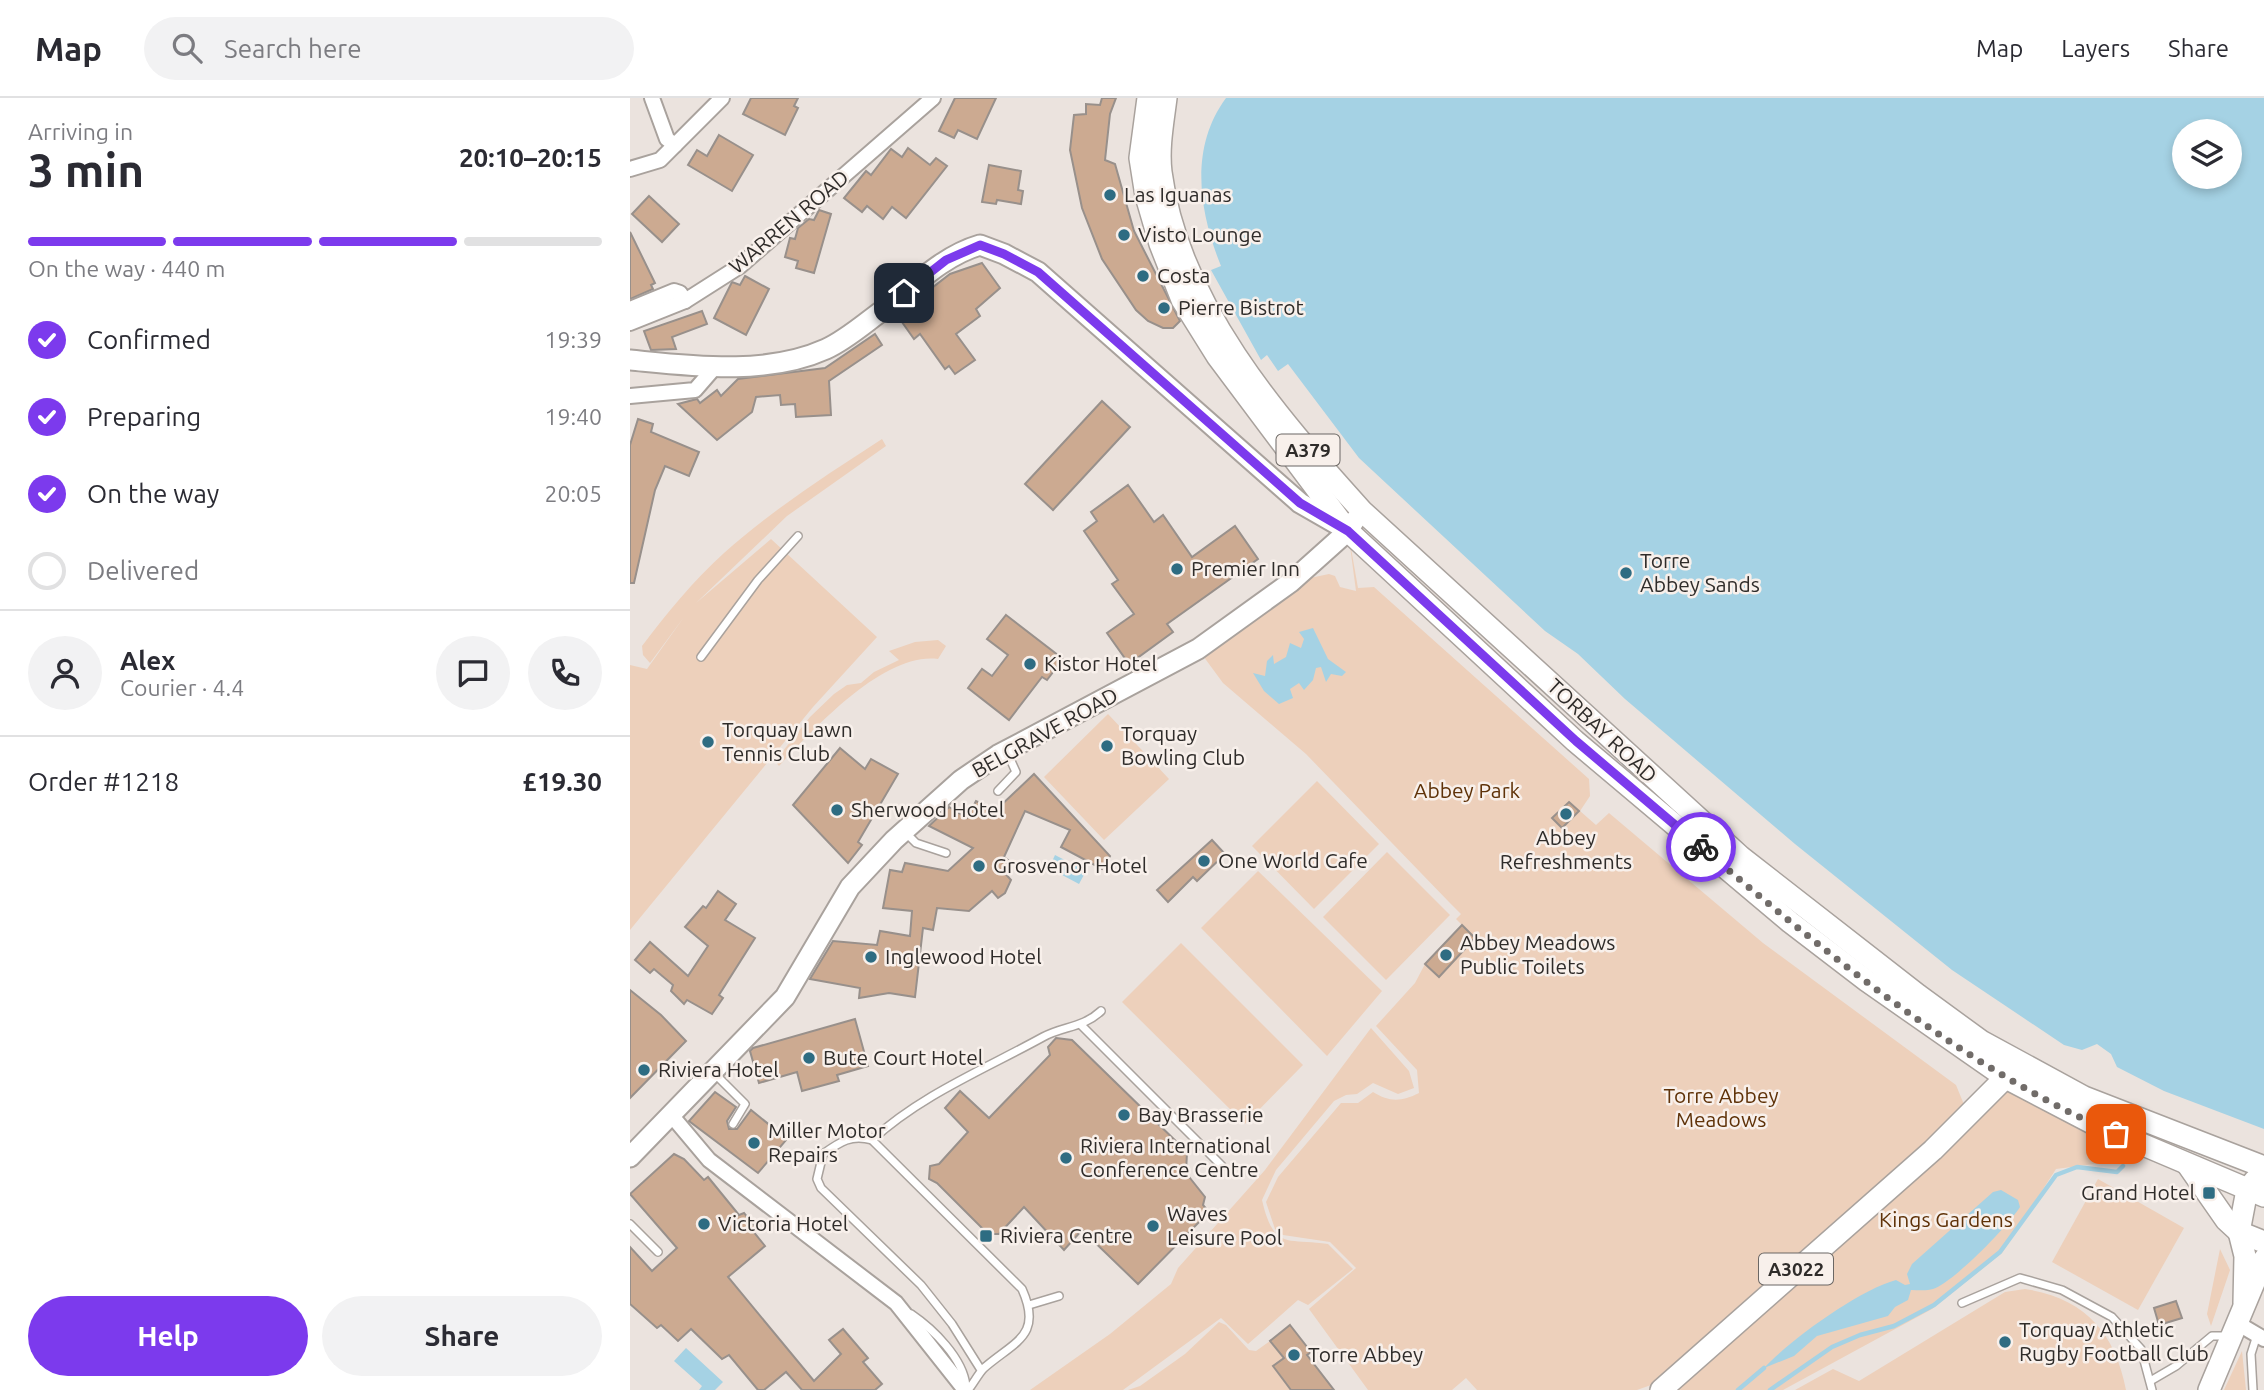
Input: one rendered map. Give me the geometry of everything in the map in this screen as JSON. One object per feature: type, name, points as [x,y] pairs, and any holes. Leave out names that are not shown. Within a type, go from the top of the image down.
[{"type":"main road","name":"TORBAY ROAD","points":[[1148,98],[1140,158],[1146,196],[1160,244],[1182,300],[1217,356],[1348,531],[1576,741],[1790,922],[1867,981],[2094,1124],[2255,1193]]},
{"type":"main road","name":"TORBAY ROAD","points":[[1166,98],[1161,132],[1161,170],[1177,235],[1192,274],[1225,339],[1311,454],[1362,511],[1741,857],[1981,1041],[2013,1071],[2264,1167]]},
{"type":"main road","name":"A3022","points":[[1661,1390],[1933,1150],[2013,1071]]},
{"type":"main road","points":[[2185,1163],[2226,1220],[2239,1232],[2264,1241]]},
{"type":"main road","points":[[2238,1320],[2245,1256],[2239,1232],[2264,1167]]},
{"type":"main road","points":[[2209,1390],[2264,1259]]},
{"type":"street","points":[[652,98],[667,138],[675,145]]},
{"type":"street","points":[[630,169],[660,160],[722,98]]},
{"type":"street","name":"WARREN ROAD","points":[[630,324],[685,302],[740,266],[933,98]]},
{"type":"street","points":[[630,360],[715,367],[795,360],[827,349],[862,326],[946,260],[980,245],[1038,272],[1300,503],[1348,531]]},
{"type":"street","points":[[630,309],[674,292],[680,293],[685,302]]},
{"type":"street","points":[[630,396],[695,390],[715,367]]},
{"type":"street","name":"BELGRAVE ROAD","points":[[630,1157],[785,997],[850,887],[904,831],[961,780],[1006,751],[1198,649],[1290,582],[1348,531],[1362,511]]},
{"type":"street","points":[[672,1116],[709,1160],[896,1303],[966,1390]]},
{"type":"street","points":[[2238,1320],[2261,1337]]},
{"type":"lane","points":[[701,657],[758,580],[798,537]]},
{"type":"lane","points":[[998,792],[1016,772],[1006,751]]},
{"type":"lane","points":[[904,831],[916,843],[946,853]]},
{"type":"lane","points":[[872,1140],[899,1115],[935,1094],[1026,1049],[1044,1035],[1081,1025],[1101,1011]]},
{"type":"lane","points":[[1081,1025],[1222,1166]]},
{"type":"lane","points":[[713,1073],[745,1104],[733,1124]]},
{"type":"lane","points":[[966,1390],[981,1370],[1023,1339],[1030,1323],[1029,1305],[1022,1289],[872,1140],[861,1137],[844,1139],[823,1154],[817,1179],[821,1188],[921,1285],[952,1324],[981,1370]]},
{"type":"lane","points":[[630,1224],[658,1252]]},
{"type":"lane","points":[[1962,1303],[2020,1278],[2062,1290],[2112,1317],[2141,1349],[2152,1390]]},
{"type":"lane","points":[[1029,1305],[1059,1296]]},
{"type":"lane","points":[[896,1303],[927,1325],[960,1366],[966,1390]]},
{"type":"lane","points":[[2151,1380],[2176,1366],[2212,1336],[2238,1320]]},
{"type":"lane","points":[[2253,1390],[2251,1354],[2261,1337]]},
{"type":"green space","name":"Torquay Lawn Tennis Club","points":[[882,439],[886,446],[787,516],[696,603],[771,539],[877,637],[813,707],[630,930],[630,665],[647,669],[684,617],[650,663],[643,655],[642,646],[681,598],[724,553],[781,507]]},
{"type":"green space","points":[[1348,531],[1358,588],[1374,587],[1589,779],[1590,796],[1580,811],[1596,825],[1609,813],[1763,943],[1956,1085],[1965,1107],[1651,1385],[1637,1390],[1477,1390],[1466,1378],[1452,1390],[1368,1390],[1309,1309],[1356,1268],[1330,1242],[1283,1235],[1275,1229],[1266,1202],[1278,1177],[1341,1103],[1358,1103],[1373,1092],[1395,1100],[1419,1093],[1417,1070],[1376,1026],[1415,983],[1425,964],[1439,977],[1475,938],[1456,919],[1461,914],[1306,754],[1223,683],[1198,649],[1291,582],[1329,574],[1335,576],[1340,587],[1356,591]]},
{"type":"green space","points":[[938,640],[946,646],[938,659],[917,660],[873,680],[830,714],[779,766],[775,761],[810,717],[834,694],[847,685],[861,683],[874,672],[899,660],[889,651],[915,642]]},
{"type":"green space","name":"Torquay Bowling Club","points":[[1108,714],[1169,779],[1104,840],[1044,777]]},
{"type":"green space","points":[[1317,781],[1379,844],[1314,909],[1252,846]]},
{"type":"green space","points":[[1387,852],[1450,915],[1386,980],[1323,917]]},
{"type":"green space","points":[[1258,871],[1382,991],[1327,1056],[1201,928]]},
{"type":"green space","points":[[1181,943],[1303,1065],[1245,1124],[1122,1002]]},
{"type":"green space","points":[[1371,1028],[1409,1071],[1414,1088],[1398,1094],[1373,1083],[1357,1094],[1346,1095],[1334,1101],[1276,1170],[1262,1200],[1277,1235],[1292,1241],[1328,1244],[1353,1269],[1308,1305],[1298,1300],[1248,1344],[1221,1318],[1123,1390],[1030,1390],[1110,1334],[1171,1284],[1178,1268],[1265,1170]]},
{"type":"green space","name":"Kings Gardens","points":[[2006,1078],[2160,1152],[2125,1160],[2056,1169],[2002,1253],[1932,1309],[1783,1390],[1661,1390]]},
{"type":"green space","points":[[2098,1179],[2184,1228],[2138,1310],[2052,1262]]},
{"type":"green space","points":[[2220,1249],[2230,1270],[2211,1326],[2207,1314]]},
{"type":"green space","points":[[2025,1289],[2064,1300],[2094,1321],[2114,1351],[2126,1390],[1795,1390],[1833,1369],[1859,1381],[2005,1292]]},
{"type":"green space","points":[[1219,1322],[1226,1325],[1249,1350],[1256,1351],[1270,1341],[1284,1358],[1273,1367],[1291,1390],[1128,1390],[1140,1386],[1185,1354]]},
{"type":"green space","points":[[2242,1351],[2246,1390],[2224,1390]]},
{"type":"water","points":[[1226,98],[2264,98],[2264,1129],[2164,1091],[2117,1067],[2111,1054],[2097,1044],[2082,1050],[2064,1045],[1952,970],[1795,844],[1625,699],[1578,654],[1545,631],[1359,458],[1288,364],[1278,371],[1267,355],[1261,360],[1211,270],[1221,266],[1207,224],[1203,202],[1202,159],[1214,117]]},
{"type":"water","points":[[1313,628],[1328,659],[1346,672],[1342,676],[1331,674],[1326,682],[1321,667],[1316,668],[1313,680],[1304,690],[1299,683],[1290,689],[1293,698],[1279,704],[1264,691],[1253,673],[1265,676],[1267,661],[1273,655],[1274,664],[1286,657],[1290,643],[1301,648],[1304,639],[1299,632]]},
{"type":"water","points":[[1055,855],[1086,871],[1079,884],[1049,868]]},
{"type":"water","points":[[2001,1190],[2018,1200],[2020,1207],[1993,1239],[1954,1276],[1933,1289],[1911,1290],[1908,1300],[1895,1307],[1888,1316],[1817,1336],[1794,1356],[1764,1368],[1807,1330],[1863,1294],[1896,1280],[1905,1285],[1910,1284],[1907,1274],[1912,1264],[1993,1192]]},
{"type":"water","points":[[686,1348],[723,1382],[715,1390],[699,1390],[702,1386],[674,1361]]},
{"type":"building","points":[[751,98],[798,98],[794,106],[798,108],[785,135],[743,114]]},
{"type":"building","points":[[955,98],[996,98],[977,139],[958,130],[954,138],[939,131]]},
{"type":"building","points":[[1102,98],[1116,98],[1110,114],[1105,160],[1115,164],[1134,231],[1180,321],[1173,328],[1163,328],[1148,321],[1136,310],[1102,259],[1082,208],[1070,150],[1074,115],[1086,114],[1086,104],[1100,105]]},
{"type":"building","points":[[719,135],[753,155],[732,191],[688,165],[697,150],[707,156]]},
{"type":"building","points":[[908,148],[930,165],[936,158],[947,166],[906,218],[892,207],[883,219],[867,206],[862,212],[844,198],[866,171],[871,175],[891,149],[902,157]]},
{"type":"building","points":[[989,165],[1021,171],[1018,190],[1023,191],[1021,204],[997,200],[996,204],[982,202]]},
{"type":"building","points":[[649,196],[679,224],[662,242],[632,214]]},
{"type":"building","points":[[819,210],[831,214],[814,273],[796,268],[798,261],[785,257],[790,238],[795,239],[798,228],[809,219],[814,220]]},
{"type":"building","points":[[630,232],[655,283],[651,285],[653,289],[630,299]]},
{"type":"building","points":[[982,263],[1000,288],[976,309],[980,316],[956,334],[975,360],[955,374],[949,366],[945,369],[920,334],[914,339],[897,315],[950,274]]},
{"type":"building","points":[[745,276],[769,289],[746,335],[714,318],[732,282],[740,285]]},
{"type":"building","points":[[702,311],[707,324],[672,337],[676,349],[651,350],[644,331]]},
{"type":"building","points":[[875,334],[882,345],[829,381],[831,415],[796,417],[795,404],[781,405],[780,395],[756,397],[752,412],[717,440],[678,404],[697,399],[700,403],[717,390],[721,396],[738,379],[825,368]]},
{"type":"building","points":[[1102,401],[1130,427],[1053,510],[1025,484]]},
{"type":"building","points":[[638,419],[653,424],[651,432],[699,452],[689,476],[665,466],[655,490],[634,583],[630,583],[630,445]]},
{"type":"building","name":"Premier Inn","points":[[1128,485],[1154,522],[1163,515],[1192,557],[1235,526],[1258,559],[1167,624],[1173,632],[1129,664],[1107,633],[1134,614],[1112,584],[1118,580],[1084,531],[1097,521],[1091,512]]},
{"type":"building","name":"Kistor Hotel","points":[[1006,615],[1063,659],[1047,680],[1042,677],[1009,720],[968,688],[982,669],[992,676],[1008,655],[987,639]]},
{"type":"building","name":"Sherwood Hotel","points":[[840,748],[865,769],[871,759],[898,774],[858,842],[862,845],[848,863],[793,805]]},
{"type":"building","points":[[1034,774],[1110,856],[1102,869],[1061,847],[1070,830],[1025,811],[1004,857],[1008,860],[1003,871],[1011,880],[1005,893],[998,898],[992,891],[969,911],[937,908],[933,930],[923,928],[915,997],[889,993],[859,998],[860,988],[810,979],[833,941],[877,945],[880,931],[910,936],[912,911],[883,908],[890,870],[902,872],[905,863],[948,871],[973,848],[929,826],[949,807],[967,818],[976,801],[996,810]]},
{"type":"building","name":"Abbey Refreshments","points":[[1569,802],[1579,811],[1562,828],[1552,818]]},
{"type":"building","points":[[1212,840],[1225,854],[1197,881],[1193,877],[1168,902],[1157,890]]},
{"type":"building","points":[[718,891],[736,904],[725,920],[755,938],[719,995],[723,998],[712,1014],[687,1000],[684,1004],[671,991],[673,985],[654,969],[650,973],[635,960],[650,942],[688,976],[708,946],[685,927],[703,906],[706,908]]},
{"type":"building","name":"Abbey Meadows Public Toilets","points":[[1462,925],[1475,938],[1439,977],[1425,964]]},
{"type":"building","name":"Riviera Hotel","points":[[630,990],[661,1015],[686,1041],[630,1098]]},
{"type":"building","name":"Bute Court Hotel","points":[[855,1019],[868,1066],[837,1075],[839,1081],[802,1091],[797,1072],[759,1083],[750,1051],[753,1048]]},
{"type":"building","name":"Riviera International Conference Centre","points":[[1056,1038],[1072,1040],[1187,1152],[1186,1173],[1205,1197],[1203,1205],[1209,1212],[1138,1284],[1082,1230],[1064,1250],[1024,1207],[999,1234],[988,1234],[937,1183],[929,1179],[930,1166],[939,1164],[968,1132],[945,1108],[960,1091],[989,1118],[1050,1055],[1048,1047]]},
{"type":"building","points":[[715,1092],[736,1107],[727,1121],[729,1129],[737,1129],[751,1110],[787,1139],[758,1173],[689,1121]]},
{"type":"building","points":[[674,1154],[684,1159],[704,1180],[708,1177],[739,1215],[744,1213],[756,1228],[753,1231],[765,1246],[728,1277],[814,1381],[841,1354],[829,1340],[843,1329],[868,1358],[863,1362],[882,1384],[875,1390],[802,1390],[786,1372],[764,1390],[758,1390],[729,1355],[722,1359],[691,1329],[678,1341],[661,1325],[657,1328],[630,1304],[630,1247],[652,1271],[677,1248],[630,1194]]},
{"type":"building","points":[[2176,1301],[2182,1318],[2159,1325],[2154,1308]]},
{"type":"building","name":"Torre Abbey","points":[[1290,1325],[1311,1352],[1307,1355],[1334,1390],[1291,1390],[1273,1366],[1284,1358],[1270,1341]]},
{"type":"waterway","points":[[1770,1390],[1832,1347],[1860,1335],[1894,1326],[1934,1305],[2000,1252],[2056,1175],[2077,1167],[2117,1172],[2123,1166]]},
{"type":"waterway","points":[[1738,1390],[1764,1368]]},
{"type":"way so far","points":[[1701,847],[1790,922],[1867,981],[1987,1066],[2028,1090],[2116,1134]]},
{"type":"place","name":"Las Iguanas","points":[[1110,195]]},
{"type":"place","name":"Visto Lounge","points":[[1124,235]]},
{"type":"place","name":"Costa","points":[[1143,276]]},
{"type":"place","name":"Pierre Bistrot","points":[[1164,308]]},
{"type":"place","name":"Premier Inn","points":[[1177,569]]},
{"type":"place","name":"Torre Abbey Sands","points":[[1626,573]]},
{"type":"place","name":"Kistor Hotel","points":[[1030,664]]},
{"type":"place","name":"Torquay Lawn Tennis Club","points":[[708,742]]},
{"type":"place","name":"Torquay Bowling Club","points":[[1107,746]]},
{"type":"place","name":"Sherwood Hotel","points":[[837,810]]},
{"type":"place","name":"Abbey Refreshments","points":[[1566,814]]},
{"type":"place","name":"One World Cafe","points":[[1204,861]]},
{"type":"place","name":"Grosvenor Hotel","points":[[979,866]]},
{"type":"place","name":"Abbey Meadows Public Toilets","points":[[1446,955]]},
{"type":"place","name":"Inglewood Hotel","points":[[871,957]]},
{"type":"place","name":"Bute Court Hotel","points":[[809,1058]]},
{"type":"place","name":"Riviera Hotel","points":[[644,1070]]},
{"type":"place","name":"Bay Brasserie","points":[[1124,1115]]},
{"type":"place","name":"Miller Motor Repairs","points":[[754,1143]]},
{"type":"place","name":"Riviera International Conference Centre","points":[[1066,1158]]},
{"type":"place","name":"Grand Hotel","points":[[2209,1193]]},
{"type":"place","name":"Victoria Hotel","points":[[704,1224]]},
{"type":"place","name":"Waves Leisure Pool","points":[[1153,1226]]},
{"type":"place","name":"Riviera Centre","points":[[986,1236]]},
{"type":"place","name":"Torquay Athletic Rugby Football Club","points":[[2005,1342]]},
{"type":"place","name":"Torre Abbey","points":[[1294,1355]]},
{"type":"route","points":[[904,293],[946,260],[980,245],[1038,272],[1205,416],[1300,503],[1348,531],[1576,741],[1701,847]]},
{"type":"park label","name":"Abbey Park","points":[[1467,791]]},
{"type":"park label","name":"Torre Abbey Meadows","points":[[1721,1108]]}]
